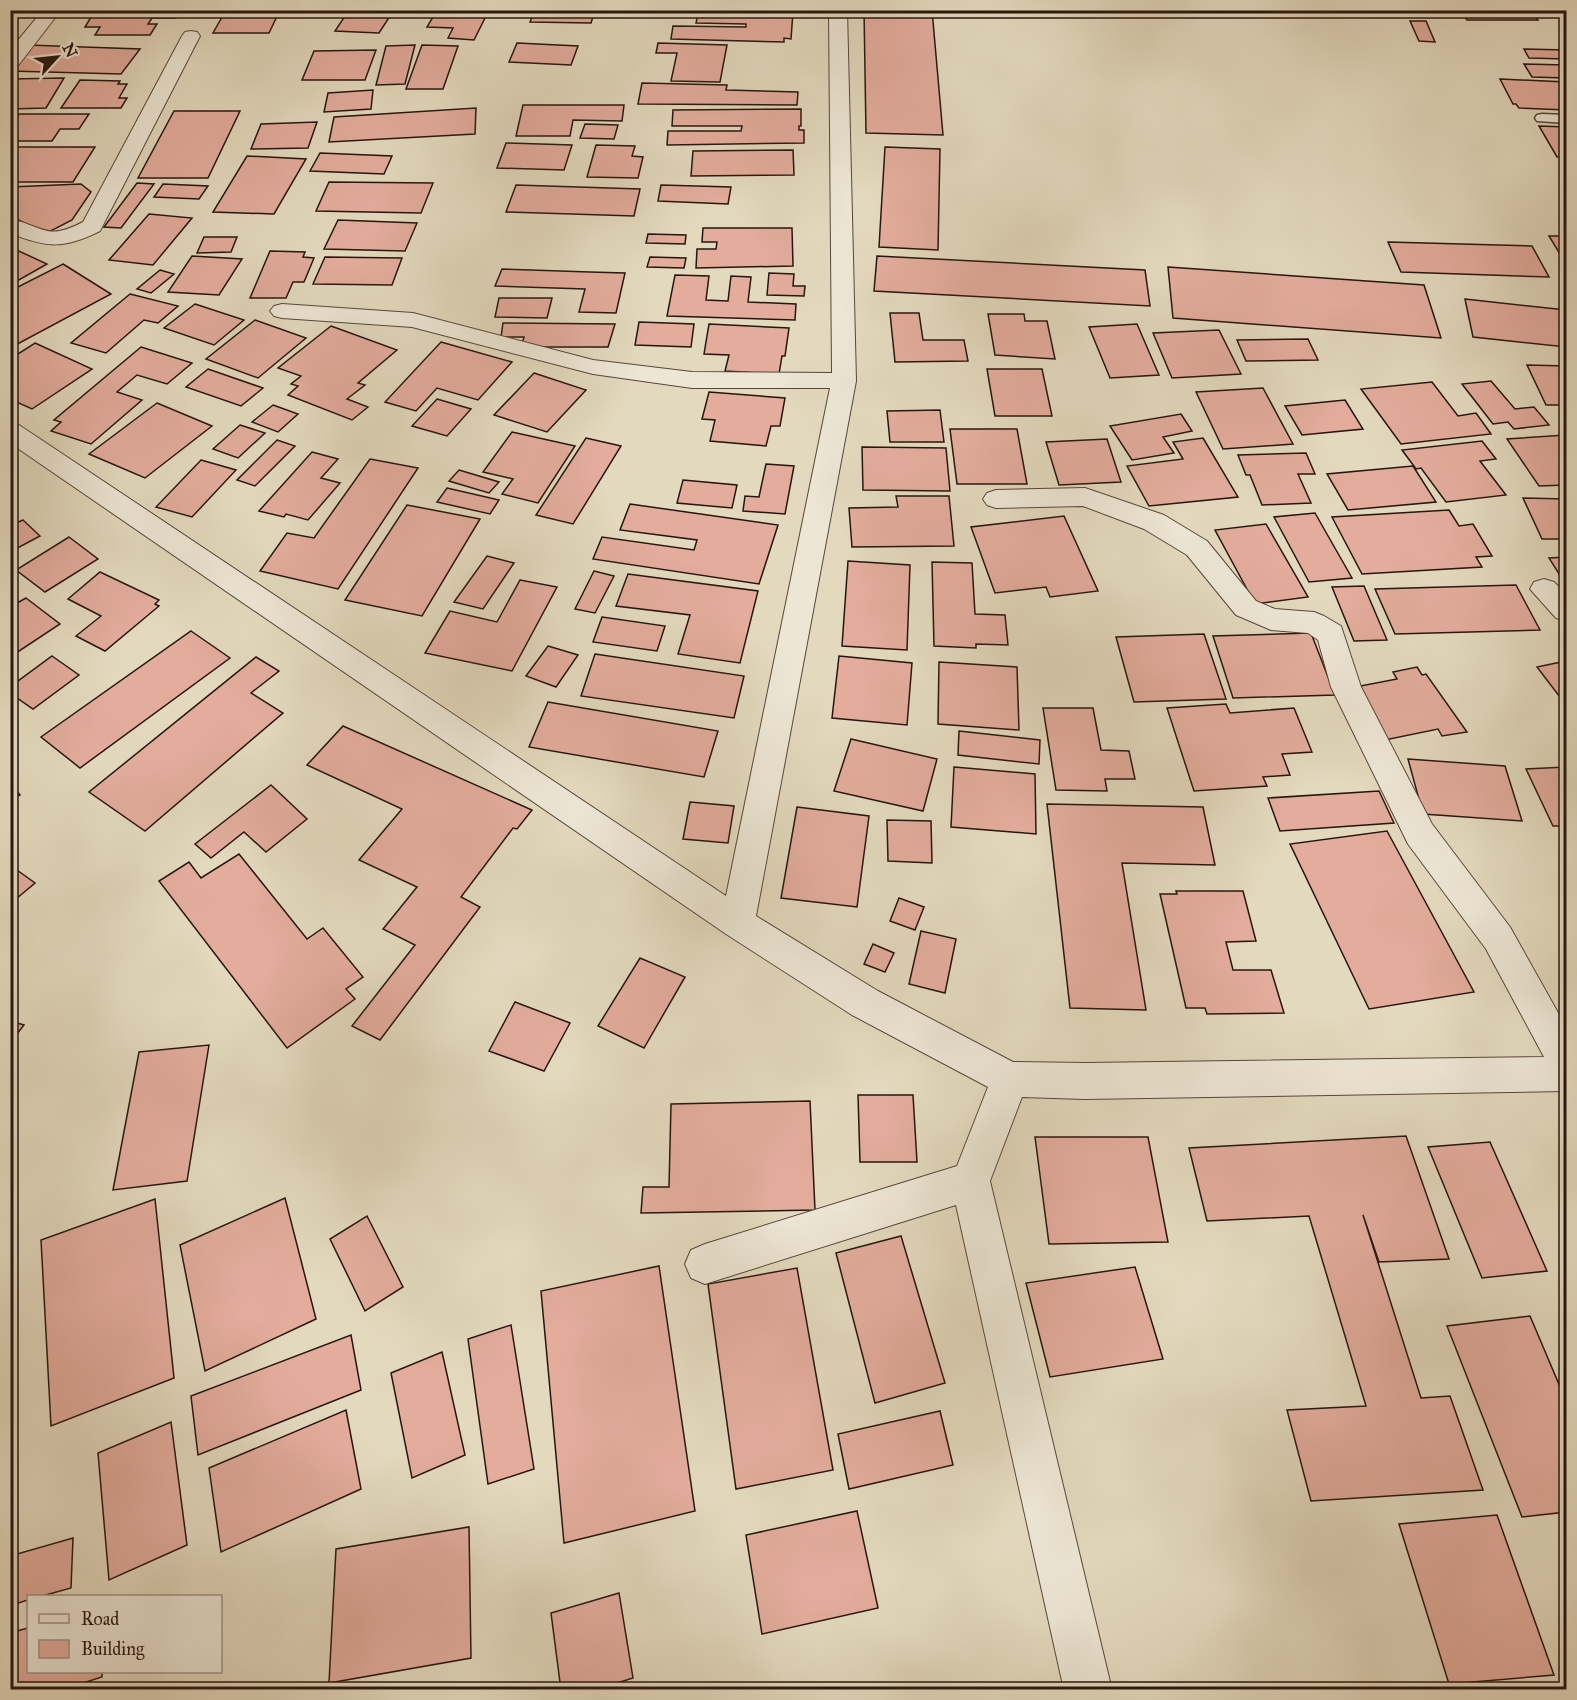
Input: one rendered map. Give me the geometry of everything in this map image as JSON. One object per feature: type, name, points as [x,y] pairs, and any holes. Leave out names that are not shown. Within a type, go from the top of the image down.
[{"type":"street","points":[[10,63],[52,10]]},
{"type":"street","points":[[738,923],[844,381],[838,10]]},
{"type":"street","points":[[10,225],[51,242],[69,239],[92,226],[191,36]]},
{"type":"street","points":[[282,311],[413,320],[593,367],[692,380],[844,381]]},
{"type":"street","points":[[10,431],[738,923],[865,1003],[1011,1079],[1085,1081],[1566,1074]]},
{"type":"street","points":[[996,499],[1085,497],[1154,522],[1197,548],[1246,608],[1271,619],[1314,622],[1331,634],[1346,687],[1420,834],[1498,938],[1566,1060]]},
{"type":"street","points":[[1544,589],[1566,611]]},
{"type":"street","points":[[1011,1079],[970,1181],[1088,1689]]},
{"type":"street","points":[[705,1264],[970,1181]]},
{"type":"lane","points":[[1542,118],[1566,119]]},
{"type":"building","points":[[104,10],[179,10],[175,18],[152,18],[148,24],[157,24],[150,35],[95,35],[100,27],[85,27],[91,17],[100,17]]},
{"type":"building","points":[[190,10],[280,10],[269,33],[213,33],[222,17],[187,17]]},
{"type":"building","points":[[349,10],[394,10],[379,33],[335,31]]},
{"type":"building","points":[[437,10],[489,10],[474,40],[448,38],[453,28],[427,27]]},
{"type":"building","points":[[535,10],[595,10],[591,23],[530,22]]},
{"type":"building","points":[[699,10],[793,12],[791,39],[784,38],[784,42],[671,39],[673,26],[746,27],[746,24],[696,23]]},
{"type":"building","points":[[864,10],[932,10],[943,135],[866,133]]},
{"type":"building","points":[[1460,10],[1531,10],[1538,20],[1467,20]]},
{"type":"building","points":[[1542,10],[1566,10],[1566,15],[1545,15]]},
{"type":"building","points":[[1410,21],[1426,21],[1435,42],[1419,41]]},
{"type":"building","points":[[517,43],[578,46],[571,65],[509,62]]},
{"type":"building","points":[[658,43],[727,45],[720,82],[671,81],[677,53],[656,53]]},
{"type":"building","points":[[27,45],[140,49],[121,74],[10,71],[10,64]]},
{"type":"building","points":[[415,45],[405,84],[376,85],[386,46]]},
{"type":"building","points":[[422,45],[458,46],[443,89],[406,89]]},
{"type":"building","points":[[1524,49],[1566,50],[1566,59],[1529,58]]},
{"type":"building","points":[[376,50],[365,80],[302,80],[314,51]]},
{"type":"building","points":[[1524,64],[1566,65],[1566,78],[1532,77]]},
{"type":"building","points":[[64,78],[46,108],[10,109],[10,79]]},
{"type":"building","points":[[1500,79],[1566,82],[1566,110],[1519,108],[1513,104]]},
{"type":"building","points":[[80,80],[120,81],[118,84],[127,84],[119,98],[127,98],[121,108],[61,108]]},
{"type":"building","points":[[642,83],[727,85],[726,90],[798,92],[797,105],[638,104]]},
{"type":"building","points":[[373,90],[371,109],[324,112],[328,93]]},
{"type":"building","points":[[523,105],[624,105],[622,121],[573,120],[570,136],[516,136]]},
{"type":"building","points":[[476,108],[475,134],[329,142],[334,117]]},
{"type":"building","points":[[801,109],[799,130],[804,130],[804,143],[667,145],[668,131],[741,131],[742,126],[672,126],[673,110]]},
{"type":"building","points":[[174,111],[240,111],[208,178],[138,178]]},
{"type":"building","points":[[19,114],[89,114],[79,129],[60,129],[52,141],[10,141],[10,127]]},
{"type":"building","points":[[317,122],[308,148],[251,149],[261,124]]},
{"type":"building","points":[[585,124],[618,125],[614,139],[580,138]]},
{"type":"building","points":[[1539,126],[1566,127],[1566,157],[1557,157]]},
{"type":"building","points":[[506,143],[572,145],[564,170],[497,168]]},
{"type":"building","points":[[596,145],[635,146],[632,156],[643,157],[638,178],[587,177]]},
{"type":"building","points":[[10,147],[95,147],[73,182],[10,182]]},
{"type":"building","points":[[885,147],[940,149],[938,250],[879,247]]},
{"type":"building","points":[[793,150],[794,175],[691,176],[693,151]]},
{"type":"building","points":[[320,153],[392,156],[384,174],[310,171]]},
{"type":"building","points":[[247,156],[306,159],[274,214],[213,212]]},
{"type":"building","points":[[329,182],[433,183],[421,213],[316,211]]},
{"type":"building","points":[[137,183],[154,184],[121,228],[104,227]]},
{"type":"building","points":[[81,184],[91,192],[72,220],[45,234],[11,216],[10,187]]},
{"type":"building","points":[[163,184],[208,186],[199,199],[154,197]]},
{"type":"building","points":[[516,185],[640,189],[634,216],[506,212]]},
{"type":"building","points":[[661,185],[731,187],[728,204],[658,201]]},
{"type":"building","points":[[149,214],[192,218],[153,265],[109,260]]},
{"type":"building","points":[[338,220],[417,223],[405,251],[324,249]]},
{"type":"building","points":[[703,228],[792,228],[793,266],[696,268],[697,249],[716,249],[717,242],[702,242]]},
{"type":"building","points":[[648,234],[686,235],[685,244],[646,243]]},
{"type":"building","points":[[1549,236],[1566,236],[1566,264]]},
{"type":"building","points":[[204,237],[237,237],[231,252],[197,253]]},
{"type":"building","points":[[1388,242],[1532,246],[1549,277],[1401,272]]},
{"type":"building","points":[[10,247],[47,264],[10,285]]},
{"type":"building","points":[[270,251],[305,252],[303,257],[314,258],[304,282],[293,282],[286,298],[250,298]]},
{"type":"building","points":[[192,256],[242,259],[219,295],[168,292]]},
{"type":"building","points":[[877,256],[1145,270],[1150,306],[874,291]]},
{"type":"building","points":[[325,257],[402,258],[392,285],[313,284]]},
{"type":"building","points":[[650,257],[686,258],[684,268],[647,267]]},
{"type":"building","points":[[63,264],[111,294],[10,348],[10,291]]},
{"type":"building","points":[[1168,267],[1424,285],[1441,338],[1173,318]]},
{"type":"building","points":[[502,269],[625,273],[616,313],[579,312],[585,289],[495,286]]},
{"type":"building","points":[[160,270],[174,274],[151,293],[137,289]]},
{"type":"building","points":[[769,273],[794,274],[793,286],[805,286],[804,296],[767,295]]},
{"type":"building","points":[[675,275],[709,276],[706,300],[728,301],[731,276],[751,277],[748,302],[796,304],[795,320],[667,316]]},
{"type":"building","points":[[130,294],[178,306],[158,323],[144,320],[106,353],[71,343]]},
{"type":"building","points":[[499,298],[552,298],[547,318],[495,317]]},
{"type":"building","points":[[1465,299],[1566,310],[1566,347],[1473,337]]},
{"type":"building","points":[[195,304],[244,320],[214,345],[164,328]]},
{"type":"building","points":[[890,313],[919,313],[923,340],[964,340],[968,361],[895,362]]},
{"type":"building","points":[[988,314],[1024,314],[1025,321],[1047,321],[1055,359],[995,355]]},
{"type":"building","points":[[255,320],[306,338],[258,378],[206,359]]},
{"type":"building","points":[[639,322],[694,324],[691,347],[635,345]]},
{"type":"building","points":[[503,323],[615,324],[608,347],[521,347],[524,337],[501,337]]},
{"type":"building","points":[[709,324],[789,328],[785,356],[782,356],[779,374],[725,371],[729,355],[704,354]]},
{"type":"building","points":[[1137,324],[1159,375],[1110,378],[1089,327]]},
{"type":"building","points":[[331,326],[397,350],[358,383],[365,385],[347,399],[368,407],[352,420],[288,395],[298,386],[291,384],[301,376],[278,368]]},
{"type":"building","points":[[1219,330],[1241,374],[1172,378],[1153,333]]},
{"type":"building","points":[[1308,339],[1318,360],[1246,361],[1237,340]]},
{"type":"building","points":[[441,342],[512,362],[478,400],[437,388],[416,411],[385,402]]},
{"type":"building","points":[[35,343],[92,369],[32,409],[10,399],[10,359]]},
{"type":"building","points":[[141,347],[192,363],[167,384],[137,375],[117,392],[142,400],[91,444],[51,431],[61,422],[54,420]]},
{"type":"building","points":[[1527,365],[1566,366],[1566,405],[1546,405]]},
{"type":"building","points":[[208,369],[263,388],[241,406],[186,387]]},
{"type":"building","points":[[987,369],[1042,369],[1052,416],[995,416]]},
{"type":"building","points":[[534,373],[586,390],[547,432],[494,415]]},
{"type":"building","points":[[1491,381],[1515,409],[1534,407],[1549,425],[1514,429],[1508,422],[1493,424],[1462,384]]},
{"type":"building","points":[[1432,382],[1458,416],[1476,413],[1491,434],[1401,444],[1361,389]]},
{"type":"building","points":[[1263,388],[1293,444],[1223,449],[1196,392]]},
{"type":"building","points":[[709,392],[785,398],[780,426],[771,426],[766,446],[710,441],[715,420],[702,419]]},
{"type":"building","points":[[437,399],[471,409],[447,436],[412,426]]},
{"type":"building","points":[[1345,400],[1363,429],[1302,435],[1285,406]]},
{"type":"building","points":[[157,403],[212,426],[145,478],[89,454]]},
{"type":"building","points":[[273,405],[298,414],[278,432],[252,422]]},
{"type":"building","points":[[940,410],[944,442],[890,442],[887,411]]},
{"type":"building","points":[[1181,414],[1192,431],[1163,437],[1174,453],[1132,460],[1110,426]]},
{"type":"building","points":[[240,425],[265,433],[238,458],[213,449]]},
{"type":"building","points":[[950,429],[1017,429],[1027,484],[957,484]]},
{"type":"building","points":[[512,432],[575,446],[538,503],[502,494],[513,479],[483,472]]},
{"type":"building","points":[[1566,435],[1566,485],[1539,486],[1507,439]]},
{"type":"building","points":[[586,438],[621,446],[573,524],[536,515]]},
{"type":"building","points":[[1203,438],[1238,497],[1149,506],[1127,466],[1183,459],[1173,442]]},
{"type":"building","points":[[1107,439],[1121,482],[1059,485],[1046,442]]},
{"type":"building","points":[[277,440],[295,446],[255,486],[237,480]]},
{"type":"building","points":[[1482,441],[1496,459],[1480,461],[1506,495],[1446,502],[1421,468],[1416,469],[1402,450]]},
{"type":"building","points":[[862,447],[946,448],[950,491],[863,490]]},
{"type":"building","points":[[312,452],[338,459],[321,478],[340,483],[308,520],[286,514],[284,517],[259,511]]},
{"type":"building","points":[[1306,453],[1315,474],[1298,474],[1311,503],[1262,505],[1250,475],[1246,475],[1238,455]]},
{"type":"building","points":[[370,459],[418,468],[338,589],[260,571],[287,533],[314,538]]},
{"type":"building","points":[[201,460],[236,470],[192,517],[156,507]]},
{"type":"building","points":[[766,464],[794,466],[785,514],[743,511],[745,496],[759,497]]},
{"type":"building","points":[[1413,466],[1436,502],[1348,510],[1327,474]]},
{"type":"building","points":[[459,470],[499,482],[489,493],[449,481]]},
{"type":"building","points":[[683,480],[737,485],[732,508],[677,503]]},
{"type":"building","points":[[447,488],[499,500],[490,514],[437,502]]},
{"type":"building","points":[[896,496],[949,496],[954,546],[852,547],[849,508],[898,507]]},
{"type":"building","points":[[1523,498],[1566,499],[1566,539],[1542,539]]},
{"type":"building","points":[[630,504],[778,525],[759,584],[593,559],[602,537],[694,550],[697,540],[620,530]]},
{"type":"building","points":[[407,505],[480,519],[422,616],[345,600]]},
{"type":"building","points":[[1449,510],[1459,526],[1473,524],[1492,556],[1476,557],[1482,567],[1362,574],[1332,517]]},
{"type":"building","points":[[1315,513],[1352,578],[1309,582],[1274,517]]},
{"type":"building","points":[[1064,516],[1098,591],[1050,597],[1046,587],[995,593],[971,527]]},
{"type":"building","points":[[23,520],[40,536],[10,552],[10,526]]},
{"type":"building","points":[[1266,524],[1308,597],[1255,604],[1215,530]]},
{"type":"building","points":[[69,537],[98,559],[45,592],[16,570]]},
{"type":"building","points":[[487,556],[514,563],[483,609],[454,602]]},
{"type":"building","points":[[1566,557],[1566,585],[1549,558]]},
{"type":"building","points":[[848,561],[910,565],[907,650],[842,646]]},
{"type":"building","points":[[932,562],[972,563],[975,614],[1005,615],[1008,645],[976,644],[976,648],[934,646]]},
{"type":"building","points":[[594,571],[614,576],[595,613],[575,609]]},
{"type":"building","points":[[100,572],[159,600],[155,604],[159,606],[105,651],[76,636],[101,616],[68,599]]},
{"type":"building","points":[[628,574],[758,591],[740,663],[678,654],[690,615],[616,606]]},
{"type":"building","points":[[520,580],[557,587],[512,671],[425,653],[450,611],[497,622]]},
{"type":"building","points":[[1516,585],[1540,630],[1395,634],[1375,589]]},
{"type":"building","points":[[1364,586],[1387,640],[1354,641],[1332,587]]},
{"type":"building","points":[[26,598],[60,624],[10,657],[10,607]]},
{"type":"building","points":[[602,617],[665,626],[657,651],[593,642]]},
{"type":"building","points":[[191,631],[230,658],[80,768],[41,737]]},
{"type":"building","points":[[1311,633],[1335,695],[1233,698],[1213,636]]},
{"type":"building","points":[[1204,634],[1226,699],[1134,702],[1116,637]]},
{"type":"building","points":[[548,646],[578,655],[556,687],[526,676]]},
{"type":"building","points":[[595,654],[744,676],[734,718],[581,696]]},
{"type":"building","points":[[52,656],[79,675],[33,709],[10,693],[10,687]]},
{"type":"building","points":[[839,656],[912,663],[907,725],[832,718]]},
{"type":"building","points":[[256,657],[279,671],[251,693],[283,713],[145,831],[89,792]]},
{"type":"building","points":[[1566,661],[1566,705],[1537,667]]},
{"type":"building","points":[[939,662],[1017,667],[1019,730],[938,724]]},
{"type":"building","points":[[1417,667],[1422,675],[1426,674],[1467,732],[1442,736],[1438,729],[1385,740],[1350,688],[1397,679],[1393,672]]},
{"type":"building","points":[[548,702],[718,731],[704,777],[529,747]]},
{"type":"building","points":[[1226,704],[1230,713],[1294,708],[1312,752],[1282,754],[1290,775],[1263,777],[1267,786],[1194,791],[1167,708]]},
{"type":"building","points":[[1043,708],[1093,708],[1101,750],[1129,751],[1135,779],[1105,779],[1107,791],[1056,790]]},
{"type":"building","points":[[343,726],[532,810],[517,829],[513,828],[461,897],[480,907],[380,1040],[352,1026],[415,945],[383,929],[417,887],[359,860],[402,809],[307,765]]},
{"type":"building","points":[[959,731],[1040,740],[1039,764],[958,755]]},
{"type":"building","points":[[851,739],[937,759],[923,811],[834,791]]},
{"type":"building","points":[[1408,759],[1505,766],[1522,821],[1423,814]]},
{"type":"building","points":[[954,767],[1035,774],[1036,834],[951,827]]},
{"type":"building","points":[[1566,767],[1566,826],[1553,826],[1526,769]]},
{"type":"building","points":[[10,782],[20,795],[10,800]]},
{"type":"building","points":[[271,785],[307,819],[266,852],[244,832],[211,858],[195,844]]},
{"type":"building","points":[[1379,791],[1394,823],[1280,831],[1268,798]]},
{"type":"building","points":[[690,802],[734,806],[728,843],[683,839]]},
{"type":"building","points":[[1047,804],[1203,807],[1215,865],[1122,863],[1146,1010],[1070,1008]]},
{"type":"building","points":[[797,807],[869,816],[857,907],[781,898]]},
{"type":"building","points":[[887,820],[931,821],[932,863],[888,861]]},
{"type":"building","points":[[1387,831],[1474,992],[1369,1009],[1290,844]]},
{"type":"building","points":[[239,854],[307,939],[323,928],[363,977],[346,989],[355,999],[287,1048],[159,881],[189,862],[201,878]]},
{"type":"building","points":[[10,865],[35,883],[10,904]]},
{"type":"building","points":[[1176,891],[1243,891],[1256,941],[1226,942],[1233,970],[1271,970],[1284,1013],[1207,1014],[1205,1008],[1186,1008],[1160,894],[1177,894]]},
{"type":"building","points":[[899,898],[924,907],[915,930],[890,921]]},
{"type":"building","points":[[921,931],[956,939],[945,993],[909,984]]},
{"type":"building","points":[[873,944],[894,953],[885,972],[864,964]]},
{"type":"building","points":[[640,958],[685,977],[644,1048],[598,1026]]},
{"type":"building","points":[[515,1002],[570,1023],[544,1071],[489,1051]]},
{"type":"building","points":[[10,1021],[24,1025],[10,1043]]},
{"type":"building","points":[[209,1045],[187,1181],[113,1190],[139,1052]]},
{"type":"building","points":[[858,1095],[913,1095],[917,1162],[860,1162]]},
{"type":"building","points":[[810,1101],[815,1210],[641,1213],[643,1187],[669,1187],[671,1104]]},
{"type":"building","points":[[1406,1136],[1449,1259],[1379,1262],[1363,1215],[1421,1398],[1450,1396],[1483,1490],[1311,1501],[1287,1410],[1366,1406],[1309,1216],[1207,1221],[1189,1148]]},
{"type":"building","points":[[1035,1137],[1148,1137],[1168,1242],[1049,1244]]},
{"type":"building","points":[[1490,1142],[1547,1271],[1482,1278],[1428,1147]]},
{"type":"building","points":[[285,1198],[316,1319],[205,1371],[180,1245]]},
{"type":"building","points":[[155,1199],[174,1378],[51,1426],[41,1240]]},
{"type":"building","points":[[367,1216],[403,1287],[365,1311],[330,1239]]},
{"type":"building","points":[[901,1236],[945,1383],[875,1403],[836,1253]]},
{"type":"building","points":[[659,1266],[695,1511],[564,1543],[541,1291]]},
{"type":"building","points":[[1135,1267],[1163,1359],[1050,1377],[1026,1283]]},
{"type":"building","points":[[797,1268],[833,1470],[736,1489],[708,1284]]},
{"type":"building","points":[[1530,1316],[1566,1401],[1566,1512],[1522,1517],[1447,1326]]},
{"type":"building","points":[[511,1325],[534,1469],[488,1484],[468,1339]]},
{"type":"building","points":[[351,1335],[361,1390],[198,1455],[191,1396]]},
{"type":"building","points":[[442,1352],[465,1455],[412,1478],[391,1373]]},
{"type":"building","points":[[346,1410],[361,1489],[221,1552],[209,1468]]},
{"type":"building","points":[[940,1411],[953,1465],[849,1489],[838,1434]]},
{"type":"building","points":[[171,1422],[187,1545],[109,1580],[98,1453]]},
{"type":"building","points":[[857,1511],[878,1608],[762,1634],[746,1535]]},
{"type":"building","points":[[1497,1515],[1554,1675],[1449,1684],[1399,1524]]},
{"type":"building","points":[[469,1527],[471,1658],[329,1683],[336,1549]]},
{"type":"building","points":[[73,1538],[71,1588],[46,1595],[27,1595],[27,1600],[15,1604],[13,1632],[27,1628],[27,1673],[102,1673],[102,1677],[61,1690],[10,1690],[10,1556]]},
{"type":"building","points":[[619,1593],[633,1678],[595,1690],[561,1690],[551,1613]]}]
